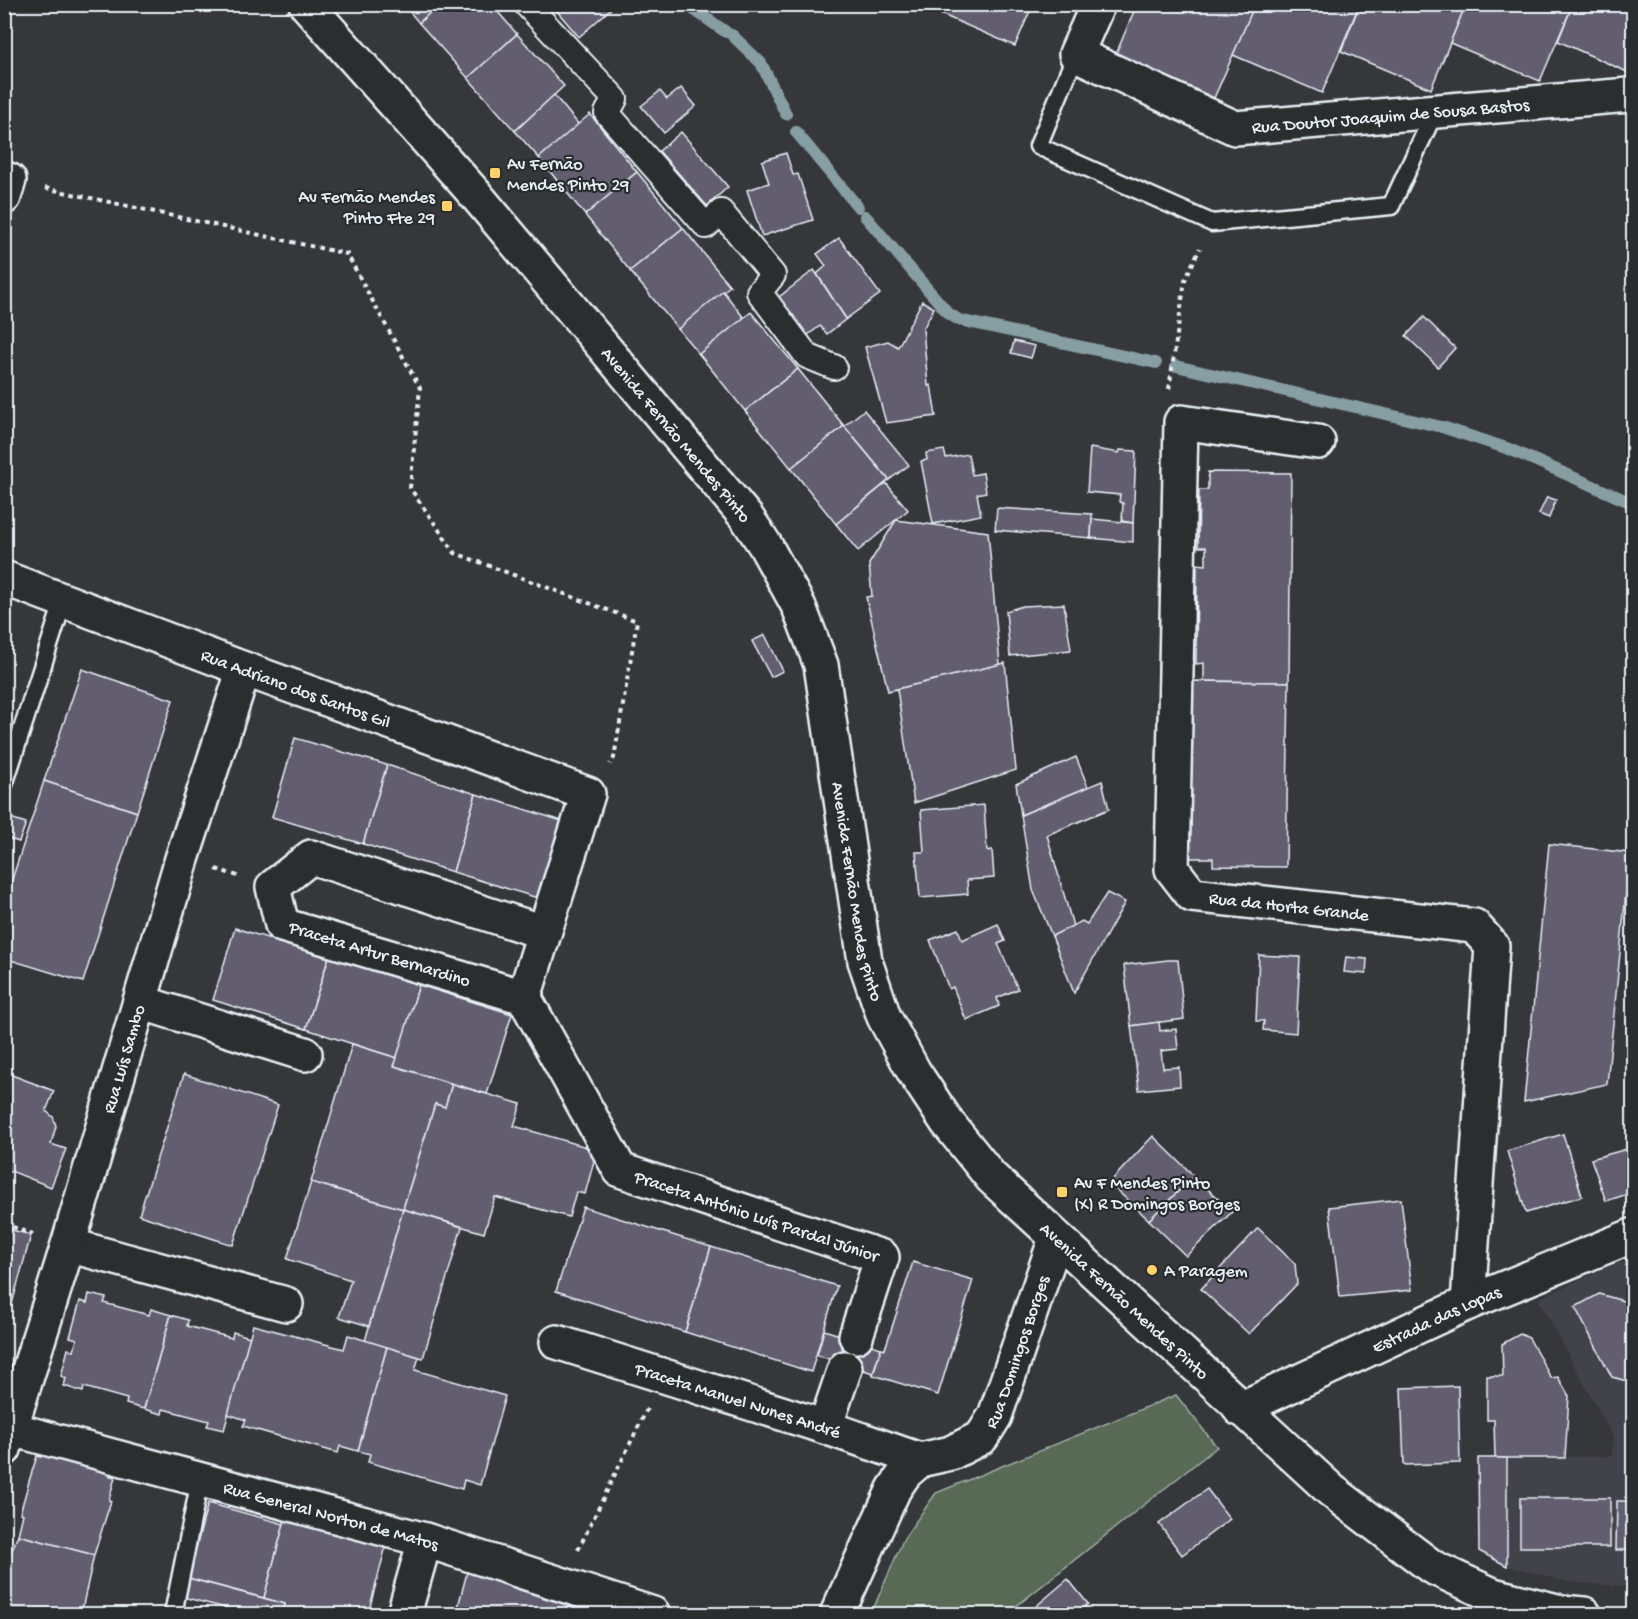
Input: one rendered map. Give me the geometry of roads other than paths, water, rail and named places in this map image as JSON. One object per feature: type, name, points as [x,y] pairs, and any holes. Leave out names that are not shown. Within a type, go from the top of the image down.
[{"type":"street","name":"Avenida Fernão Mendes Pinto","points":[[306,4],[476,195],[747,518],[765,545],[799,607],[821,665],[865,961],[884,1017],[914,1072],[947,1122],[991,1177],[1240,1409],[1332,1491],[1432,1566],[1493,1595],[1561,1612],[1584,1614]]},
{"type":"street","points":[[526,4],[615,99],[607,113],[706,226],[721,212],[773,275],[759,292],[807,357],[834,367]]},
{"type":"street","points":[[1076,54],[1098,4]]},
{"type":"street","name":"Rua Doutor Joaquim de Sousa Bastos","points":[[1076,54],[1235,128],[1629,95]]},
{"type":"street","name":"Rua da Horta Grande","points":[[1318,442],[1181,422],[1172,869],[1192,895],[1474,926],[1492,946],[1468,1303]]},
{"type":"street","name":"Rua Adriano dos Santos Gil","points":[[4,578],[244,669],[588,794],[543,932]]},
{"type":"street","name":"Rua Luís Sambo","points":[[6,1435],[68,1245],[182,859],[244,669]]},
{"type":"street","name":"Praceta Artur Bernardino","points":[[524,997],[282,925],[273,887],[311,856],[543,932]]},
{"type":"street","points":[[524,997],[543,932]]},
{"type":"street","name":"Praceta António Luís Pardal Júnior","points":[[524,997],[620,1170],[882,1257],[856,1336]]},
{"type":"street","points":[[140,1002],[305,1054]]},
{"type":"street","name":"Estrada das Lopas","points":[[1240,1409],[1468,1303],[1634,1235]]},
{"type":"street","name":"Rua Domingos Borges","points":[[920,1461],[951,1453],[982,1437],[995,1416],[1056,1238]]},
{"type":"street","points":[[68,1245],[286,1305]]},
{"type":"street","name":"Praceta Manuel Nunes André","points":[[557,1342],[825,1427],[920,1461]]},
{"type":"street","points":[[825,1427],[845,1368]]},
{"type":"street","name":"Rua General Norton de Matos","points":[[6,1435],[200,1480],[425,1540],[653,1614]]},
{"type":"street","points":[[837,1614],[894,1489],[905,1473],[920,1461]]},
{"type":"street","points":[[404,1614],[425,1540]]},
{"type":"lane","points":[[1076,54],[1038,146],[1212,223],[1391,206],[1435,111]]},
{"type":"lane","points":[[4,785],[64,599]]},
{"type":"lane","points":[[173,1614],[200,1480]]},
{"type":"waterway","points":[[686,4],[726,32]]},
{"type":"waterway","points":[[732,35],[761,63],[786,114]]},
{"type":"waterway","points":[[796,132],[858,207]]},
{"type":"waterway","points":[[865,216],[948,313],[959,320],[1156,363]]},
{"type":"waterway","points":[[1176,366],[1442,427],[1509,449],[1634,504]]},
{"type":"place","name":"Av Fernão Mendes Pinto 29","points":[[495,173]]},
{"type":"place","name":"Av Fernão Mendes Pinto Fte 29","points":[[447,206]]},
{"type":"place","name":"Av F Mendes Pinto (X) R Domingos Borges","points":[[1062,1192]]},
{"type":"place","name":"A Paragem","points":[[1152,1270]]}]
